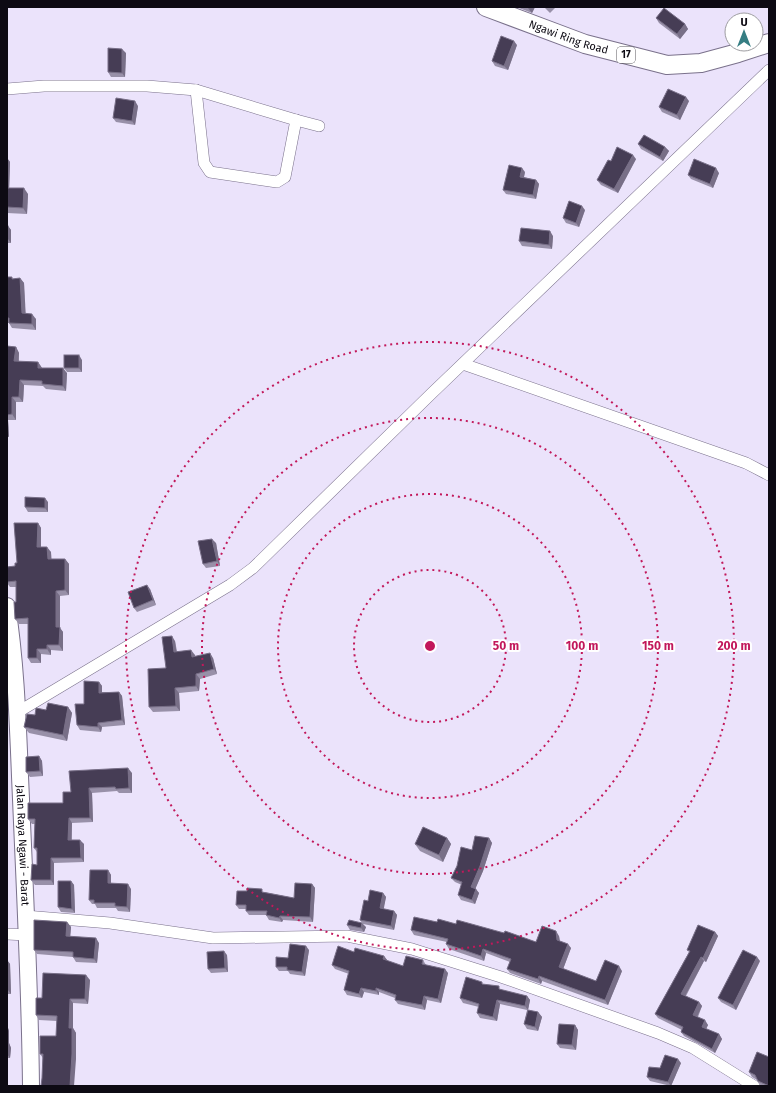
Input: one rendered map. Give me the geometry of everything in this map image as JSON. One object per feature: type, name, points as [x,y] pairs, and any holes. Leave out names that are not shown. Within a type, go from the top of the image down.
[{"type":"highway","name":"Ngawi Ring Road","points":[[486,7],[585,44],[667,64],[701,63],[769,43]]},
{"type":"main road","name":"Jalan Raya Ngawi - Barat","points":[[7,606],[11,671],[18,712],[25,916],[27,935],[31,1086]]},
{"type":"street","points":[[18,712],[241,577],[769,70]]},
{"type":"street","points":[[7,89],[44,86],[147,86],[196,90],[319,126]]},
{"type":"street","points":[[196,90],[204,163],[210,172],[276,182],[282,181],[285,177],[296,120]]},
{"type":"street","points":[[463,364],[746,463],[769,475]]},
{"type":"street","points":[[25,916],[110,923],[213,938],[347,936],[405,947],[502,977],[658,1033],[693,1048],[754,1086]]},
{"type":"street","points":[[7,934],[27,935]]},
{"type":"building","points":[[664,8],[685,24],[677,34],[656,18]]},
{"type":"building","points":[[501,36],[514,41],[504,66],[492,61]]},
{"type":"building","points":[[108,48],[122,49],[122,73],[108,72]]},
{"type":"building","points":[[668,89],[686,97],[677,115],[659,107]]},
{"type":"building","points":[[116,98],[135,101],[132,121],[113,118]]},
{"type":"building","points":[[644,135],[665,147],[660,157],[638,144]]},
{"type":"building","points":[[617,147],[633,155],[614,189],[597,180],[608,160],[611,161]]},
{"type":"building","points":[[694,159],[716,168],[710,184],[688,175]]},
{"type":"building","points":[[509,165],[522,168],[520,177],[536,180],[533,195],[503,190]]},
{"type":"building","points":[[7,188],[24,188],[23,208],[7,207]]},
{"type":"building","points":[[569,201],[582,206],[576,223],[563,218]]},
{"type":"building","points":[[8,226],[8,239],[7,239]]},
{"type":"building","points":[[521,228],[550,231],[549,245],[519,241]]},
{"type":"building","points":[[7,277],[12,277],[12,279],[20,278],[22,313],[32,314],[32,324],[9,323],[9,318],[7,318]]},
{"type":"building","points":[[7,346],[16,347],[14,361],[38,362],[38,368],[63,368],[63,386],[42,384],[42,381],[20,380],[19,397],[12,397],[12,414],[7,415]]},
{"type":"building","points":[[64,355],[79,355],[79,368],[64,368]]},
{"type":"building","points":[[25,497],[45,498],[45,508],[25,507]]},
{"type":"building","points":[[14,523],[38,523],[37,547],[47,547],[48,559],[65,559],[65,590],[56,591],[56,627],[60,627],[59,645],[47,645],[47,649],[37,649],[37,658],[28,658],[28,618],[15,619],[14,602],[16,602],[16,581],[7,582],[7,567],[15,566],[15,563],[17,563]]},
{"type":"building","points":[[212,539],[217,561],[203,564],[198,541]]},
{"type":"building","points":[[147,585],[153,600],[134,608],[128,592]]},
{"type":"building","points":[[172,636],[174,652],[191,650],[192,657],[210,653],[214,669],[196,674],[196,686],[175,688],[176,706],[149,707],[148,669],[166,668],[162,637]]},
{"type":"building","points":[[84,681],[99,682],[99,693],[119,692],[122,720],[98,723],[98,727],[77,725],[75,704],[84,704]]},
{"type":"building","points":[[48,703],[68,707],[63,735],[24,727],[27,714],[35,715],[36,708],[46,710]]},
{"type":"building","points":[[39,756],[40,771],[26,772],[26,757]]},
{"type":"building","points":[[128,768],[129,788],[89,788],[90,818],[69,818],[68,840],[80,840],[81,858],[51,858],[51,880],[31,880],[32,864],[37,865],[37,848],[34,848],[35,819],[28,819],[28,803],[63,803],[63,792],[71,792],[69,771]]},
{"type":"building","points":[[423,827],[447,838],[439,855],[415,844]]},
{"type":"building","points":[[475,836],[489,838],[480,866],[471,887],[476,889],[472,900],[458,895],[462,882],[451,878],[457,866],[461,847],[472,850]]},
{"type":"building","points":[[90,870],[108,870],[108,883],[128,884],[127,907],[115,906],[115,903],[94,903],[94,900],[89,900]]},
{"type":"building","points":[[58,881],[71,881],[72,909],[58,907]]},
{"type":"building","points":[[295,883],[312,884],[310,917],[280,916],[279,918],[266,915],[267,911],[246,911],[246,905],[236,905],[237,891],[247,891],[247,888],[262,889],[262,892],[294,898]]},
{"type":"building","points":[[370,890],[383,893],[380,908],[394,911],[391,926],[360,920],[364,900],[368,901]]},
{"type":"building","points":[[414,917],[437,922],[438,919],[456,924],[457,920],[504,933],[505,931],[536,942],[542,926],[556,931],[557,940],[568,944],[559,967],[596,981],[605,960],[619,966],[605,1000],[539,976],[538,979],[507,969],[511,959],[483,949],[481,956],[446,944],[448,939],[411,930]]},
{"type":"building","points":[[34,920],[67,922],[66,936],[96,938],[94,959],[73,957],[73,952],[34,950]]},
{"type":"building","points":[[349,920],[362,923],[361,928],[347,925]]},
{"type":"building","points":[[698,925],[715,932],[703,958],[701,957],[681,994],[699,1002],[693,1015],[705,1020],[702,1027],[719,1034],[712,1049],[681,1032],[683,1027],[655,1014],[690,951],[687,950]]},
{"type":"building","points":[[290,944],[306,946],[302,972],[287,970],[287,967],[276,967],[276,957],[288,958]]},
{"type":"building","points":[[338,946],[354,952],[355,948],[384,956],[383,959],[403,966],[406,956],[423,960],[422,964],[445,969],[438,999],[424,996],[422,1005],[395,1000],[396,995],[376,988],[376,991],[361,988],[359,994],[344,990],[349,971],[332,965]]},
{"type":"building","points":[[743,950],[757,957],[733,1005],[718,998]]},
{"type":"building","points":[[224,951],[225,968],[208,969],[207,952]]},
{"type":"building","points":[[7,960],[8,990],[7,990]]},
{"type":"building","points":[[43,973],[86,975],[85,999],[70,999],[69,1028],[72,1028],[72,1054],[70,1086],[41,1086],[43,1054],[40,1054],[40,1036],[56,1036],[57,1016],[36,1015],[36,998],[42,998]]},
{"type":"building","points":[[466,977],[482,982],[482,984],[499,986],[499,989],[527,996],[525,1006],[497,1000],[493,1017],[477,1013],[479,1004],[460,998]]},
{"type":"building","points":[[528,1010],[538,1012],[535,1027],[524,1024]]},
{"type":"building","points":[[559,1024],[575,1025],[572,1045],[557,1044]]},
{"type":"building","points":[[757,1052],[769,1057],[769,1086],[758,1081],[755,1075],[749,1072]]},
{"type":"building","points":[[665,1055],[678,1059],[668,1082],[647,1077],[649,1067],[660,1068]]}]
